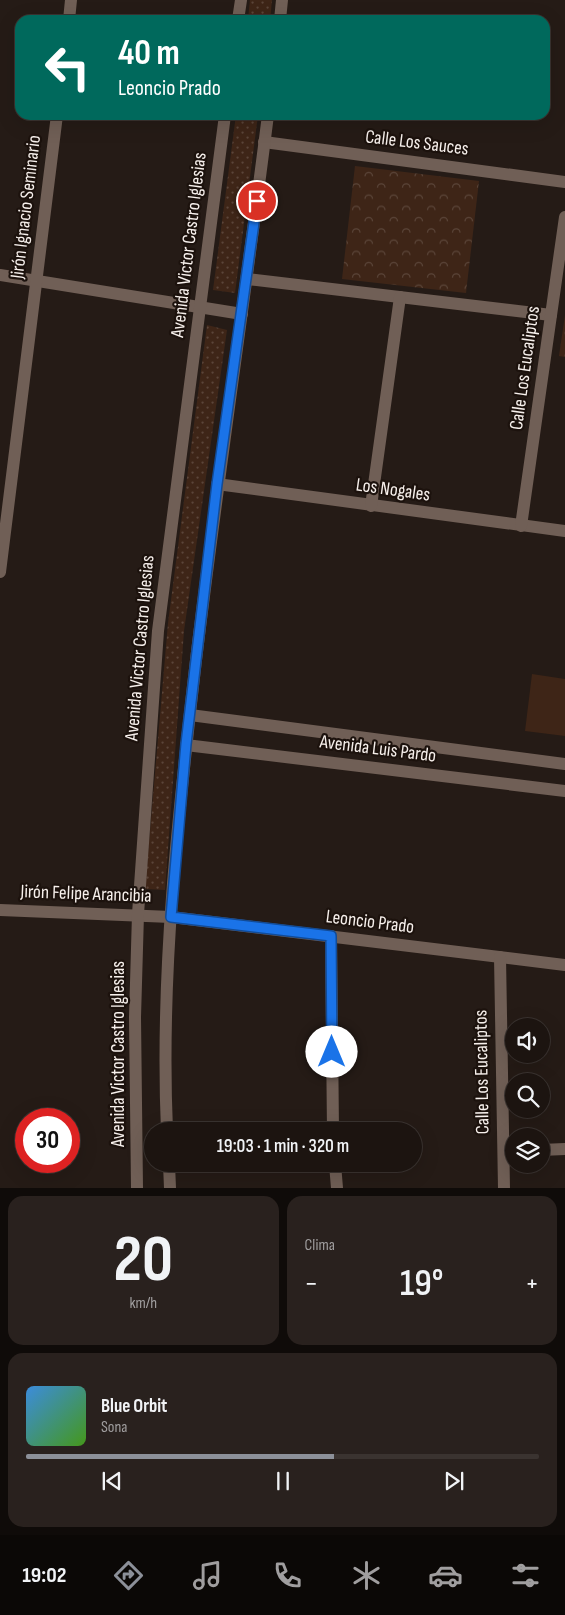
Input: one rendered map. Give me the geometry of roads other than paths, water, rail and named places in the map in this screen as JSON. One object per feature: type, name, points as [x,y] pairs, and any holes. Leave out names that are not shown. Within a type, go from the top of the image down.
[{"type":"street","points":[[70,15],[71,0]]},
{"type":"street","points":[[238,15],[240,0]]},
{"type":"street","points":[[280,15],[282,0]]},
{"type":"street","name":"Jirón Ignacio Seminario","points":[[0,572],[56,120]]},
{"type":"street","name":"Avenida Victor Castro Iglesias","points":[[137,1188],[135,1017],[138,914],[158,631],[224,120]]},
{"type":"street","points":[[167,1122],[165,1072],[171,917],[186,744],[217,484],[247,279],[267,120]]},
{"type":"street","name":"Calle Los Sauces","points":[[264,142],[565,182]]},
{"type":"street","name":"Calle Los Eucaliptos","points":[[521,526],[565,216]]},
{"type":"street","points":[[0,275],[242,314]]},
{"type":"street","points":[[247,279],[551,315]]},
{"type":"street","points":[[371,506],[400,297]]},
{"type":"street","name":"Los Nogales","points":[[217,484],[565,531]]},
{"type":"street","name":"Avenida Luis Pardo","points":[[190,715],[565,764]]},
{"type":"street","name":"Avenida Luis Pardo","points":[[186,744],[565,791]]},
{"type":"street","name":"Jirón Felipe Arancibia","points":[[0,910],[138,914],[171,917]]},
{"type":"street","name":"Leoncio Prado","points":[[171,917],[565,965]]},
{"type":"street","points":[[331,936],[333,1122]]},
{"type":"street","name":"Calle Los Eucaliptos","points":[[500,957],[507,1128]]},
{"type":"street","points":[[550,1150],[565,1149]]},
{"type":"street","points":[[169,1172],[170,1188]]},
{"type":"street","points":[[336,1172],[337,1188]]},
{"type":"street","name":"Calle Los Eucaliptos","points":[[504,1188],[506,1173]]}]
